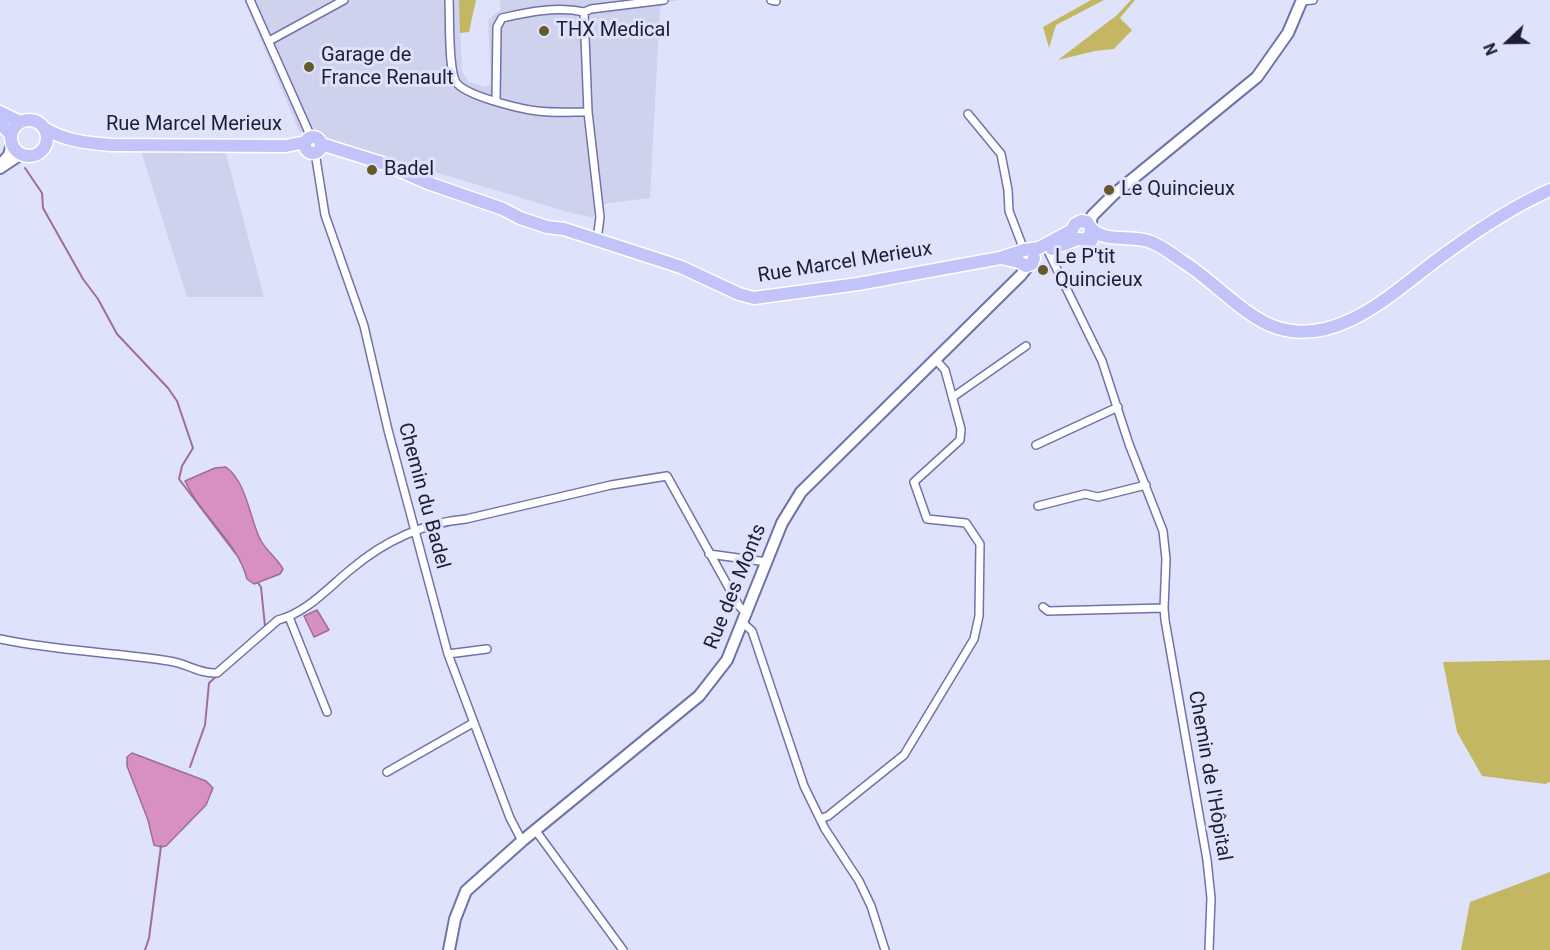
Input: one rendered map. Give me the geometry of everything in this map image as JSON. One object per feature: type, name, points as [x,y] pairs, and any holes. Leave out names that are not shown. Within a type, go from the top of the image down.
[{"type":"main road","points":[[0,112],[20,122],[35,121],[44,128],[46,137],[44,146],[33,155],[21,154],[0,123]]},
{"type":"main road","points":[[12,140],[20,122]]},
{"type":"main road","name":"Rue Marcel Merieux","points":[[44,128],[54,135],[112,145],[276,146],[313,144],[382,163],[529,221],[547,227],[564,229],[681,267],[739,294],[754,298],[858,284],[1000,258],[1025,257],[1048,251],[1083,230]]},
{"type":"main road","name":"Rue Marcel Merieux","points":[[44,146],[83,141]]},
{"type":"main road","points":[[1083,230],[1099,241],[1111,237],[1137,238],[1153,242],[1195,269],[1259,320],[1298,332],[1323,330],[1348,322],[1370,310],[1489,223],[1511,209],[1550,190]]},
{"type":"main road","name":"Rue Marcel Merieux","points":[[1025,257],[1039,248],[1083,230]]},
{"type":"street","name":"Chemin du Badel","points":[[250,0],[313,144],[325,215],[364,326],[388,430],[447,654],[510,818],[522,841]]},
{"type":"street","points":[[325,0],[328,8]]},
{"type":"street","points":[[269,41],[344,0]]},
{"type":"street","points":[[449,0],[452,72],[457,84],[467,91],[535,111],[588,112]]},
{"type":"street","points":[[496,101],[497,27],[502,18],[558,9],[584,12],[591,9],[664,0]]},
{"type":"street","points":[[1302,0],[1313,0]]},
{"type":"street","name":"Rue Marcel Merieux","points":[[1083,230],[1087,211],[1099,207],[1257,77],[1288,33],[1302,0]]},
{"type":"street","points":[[584,12],[588,112],[600,217],[597,240]]},
{"type":"street","points":[[968,114],[1001,154],[1008,190],[1009,211],[1025,257]]},
{"type":"street","points":[[0,167],[9,155],[12,140]]},
{"type":"street","points":[[0,167],[21,154]]},
{"type":"street","name":"Chemin de l'Hôpital","points":[[1048,251],[1102,361],[1163,531],[1166,559],[1164,608],[1206,850],[1211,898],[1209,950]]},
{"type":"street","name":"Rue des Monts","points":[[449,950],[455,919],[466,891],[522,841],[699,696],[727,660],[782,523],[801,492],[1016,278],[1025,257]]},
{"type":"street","points":[[953,397],[1026,346]]},
{"type":"street","points":[[820,819],[828,816],[904,755],[974,639],[979,616],[980,544],[966,523],[927,519],[914,482],[960,440],[961,429],[945,370],[934,359]]},
{"type":"street","points":[[1036,446],[1118,407]]},
{"type":"street","points":[[0,639],[39,647],[173,661],[205,674],[217,673],[279,620],[289,617],[322,595],[382,546],[415,530],[611,485],[667,476],[752,631],[804,786],[820,819],[859,881],[885,950]]},
{"type":"street","points":[[1038,506],[1084,494],[1098,497],[1146,485]]},
{"type":"street","points":[[709,554],[767,562]]},
{"type":"street","points":[[1043,607],[1048,611],[1164,608]]},
{"type":"street","points":[[289,617],[327,712]]},
{"type":"street","points":[[447,654],[487,649]]},
{"type":"street","points":[[387,772],[473,723]]},
{"type":"street","points":[[536,831],[623,950]]},
{"type":"shaded area","points":[[244,0],[459,0],[462,71],[469,82],[485,87],[491,84],[488,20],[500,10],[500,0],[680,0],[665,3],[660,8],[650,198],[594,205],[594,218],[299,131]]},
{"type":"shaded area","points":[[459,0],[476,0],[469,32],[460,33]]},
{"type":"shaded area","points":[[1091,0],[1104,0],[1056,25],[1049,48],[1043,27]]},
{"type":"shaded area","points":[[1131,0],[1135,0],[1120,18],[1132,30],[1114,49],[1058,60],[1117,15]]},
{"type":"shaded area","points":[[140,148],[225,150],[264,297],[187,297]]},
{"type":"shaded area","points":[[226,467],[239,482],[260,539],[283,569],[280,574],[254,584],[247,579],[235,553],[200,506],[185,481],[215,468]]},
{"type":"shaded area","points":[[317,610],[329,630],[314,637],[304,616]]},
{"type":"shaded area","points":[[1550,660],[1550,782],[1545,784],[1482,776],[1457,732],[1443,662]]},
{"type":"shaded area","points":[[132,753],[206,781],[213,788],[206,805],[166,846],[154,845],[148,820],[127,766],[127,757]]},
{"type":"shaded area","points":[[1550,872],[1550,950],[1461,950],[1470,902]]},
{"type":"waterway","points":[[25,168],[42,193],[43,208],[117,334],[168,388],[177,401],[193,448],[182,466],[179,479],[236,554]]},
{"type":"waterway","points":[[258,583],[261,587],[265,626]]},
{"type":"waterway","points":[[257,642],[266,635]]},
{"type":"waterway","points":[[190,767],[205,725],[209,683],[218,675]]},
{"type":"waterway","points":[[145,950],[149,938],[161,846]]},
{"type":"place","name":"THX Medical","points":[[544,31]]},
{"type":"place","name":"Garage de France Renault","points":[[309,67]]},
{"type":"place","name":"Badel","points":[[372,170]]},
{"type":"place","name":"Le Quincieux","points":[[1109,190]]},
{"type":"place","name":"Le P'tit Quincieux","points":[[1043,270]]}]
